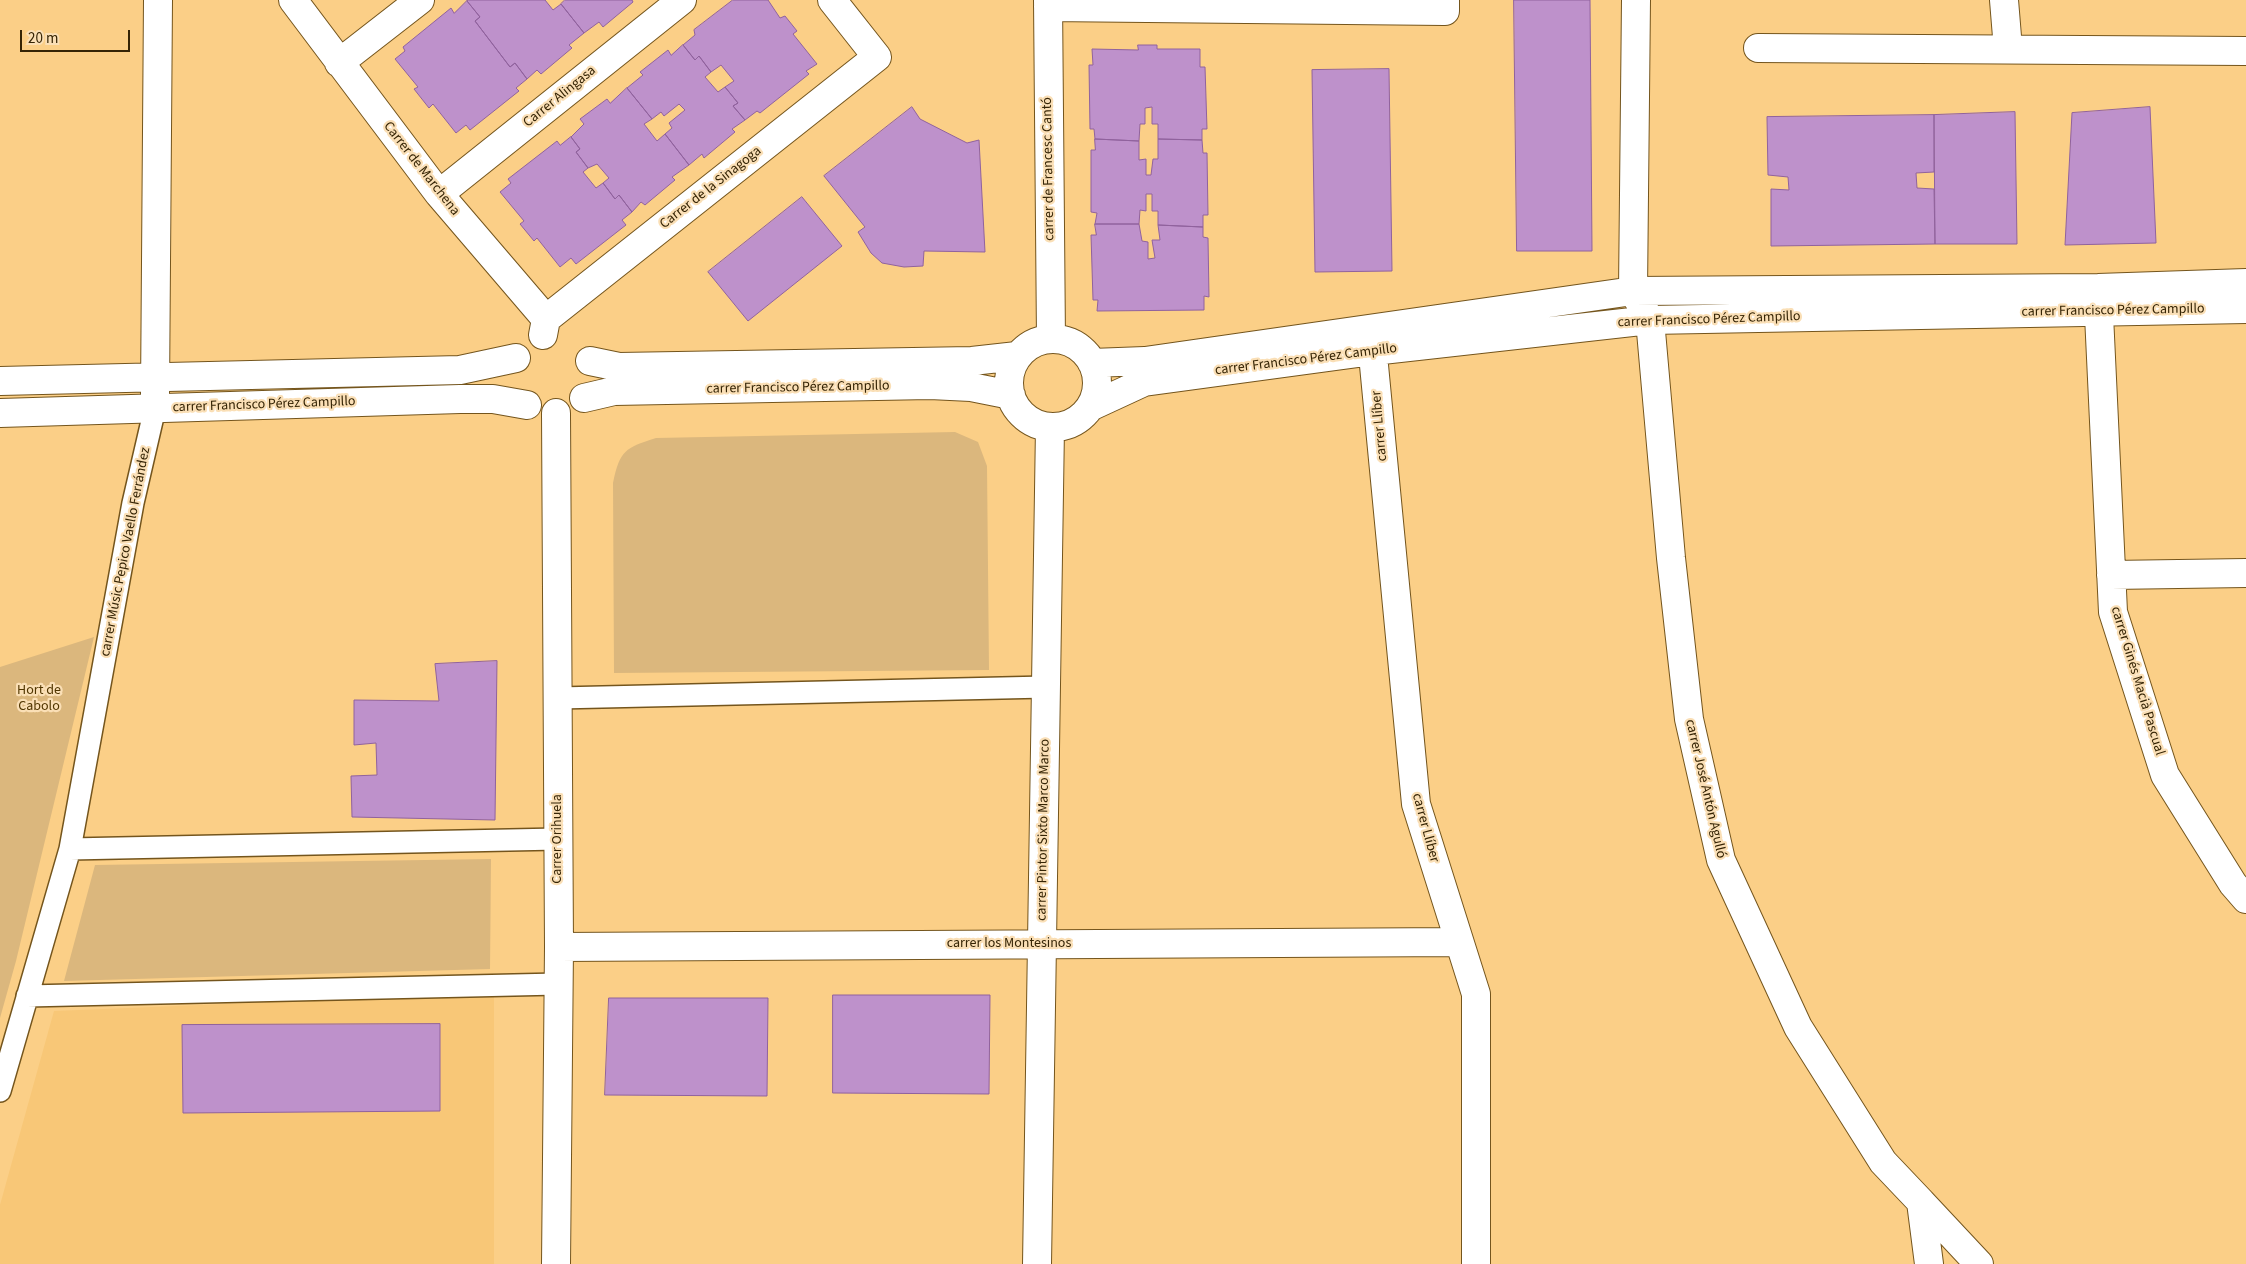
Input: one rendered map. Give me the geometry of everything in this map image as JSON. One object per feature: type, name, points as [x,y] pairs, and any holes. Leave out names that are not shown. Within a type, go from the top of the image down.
[{"type":"street","name":"carrer Músic Pepico Vaello Ferrández","points":[[0,1091],[70,848],[133,503],[155,408],[158,0]]},
{"type":"street","name":"Carrer de Marchena","points":[[293,0],[439,194],[564,339]]},
{"type":"street","points":[[339,63],[420,0]]},
{"type":"street","name":"Carrer Alingasa","points":[[439,194],[682,0]]},
{"type":"street","name":"Carrer de la Sinagoga","points":[[564,339],[877,56],[832,0]]},
{"type":"street","points":[[1636,0],[1633,290],[1650,320]]},
{"type":"street","points":[[2004,0],[2008,49]]},
{"type":"street","points":[[1048,4],[1445,5]]},
{"type":"street","name":"carrer de Francesc Cantó","points":[[1048,4],[1051,339]]},
{"type":"street","points":[[1758,48],[2246,51]]},
{"type":"street","name":"carrer Francisco Pérez Campillo","points":[[1092,363],[1145,361],[1372,340],[1650,320],[2098,300],[2246,283]]},
{"type":"street","name":"carrer Francisco Pérez Campillo","points":[[1090,407],[1144,382],[1633,290],[2098,300],[2246,309]]},
{"type":"street","name":"carrer Ginés Macià Pascual","points":[[2098,300],[2113,612],[2165,775],[2233,884],[2246,899]]},
{"type":"street","name":"carrer José Antón Agulló","points":[[1650,320],[1670,548],[1689,719],[1721,860],[1798,1027],[1883,1162],[1979,1264]]},
{"type":"street","points":[[564,339],[591,380],[584,398],[572,408],[556,413],[541,412],[528,404],[517,391],[512,375],[516,358],[522,347],[564,339]]},
{"type":"street","name":"carrer Francisco Pérez Campillo","points":[[564,339],[619,367],[972,361],[1017,356]]},
{"type":"street","points":[[1051,339],[1061,340],[1078,347],[1092,363],[1097,378],[1096,390],[1090,407],[1072,423],[1050,427],[1036,424],[1024,416],[1013,402],[1008,384],[1011,369],[1017,356],[1035,342],[1051,339]]},
{"type":"street","name":"carrer Llíber","points":[[1372,340],[1416,804],[1476,994],[1476,1264]]},
{"type":"street","points":[[0,381],[460,370],[516,358]]},
{"type":"street","name":"carrer Francisco Pérez Campillo","points":[[584,398],[614,391],[930,385],[971,386],[1011,395]]},
{"type":"street","name":"carrer Francisco Pérez Campillo","points":[[0,412],[460,399],[493,399],[528,404]]},
{"type":"street","name":"Carrer Orihuela","points":[[556,413],[559,947],[556,1264]]},
{"type":"street","name":"carrer Pintor Sixto Marco Marco","points":[[1037,1264],[1050,427]]},
{"type":"street","points":[[2111,575],[2246,573]]},
{"type":"street","points":[[558,698],[1046,687]]},
{"type":"street","points":[[70,848],[558,840]]},
{"type":"street","name":"carrer los Montesinos","points":[[559,947],[1459,942]]},
{"type":"street","points":[[27,996],[558,984]]},
{"type":"street","points":[[1921,1202],[1930,1264]]},
{"type":"shaded area","points":[[494,993],[494,1264],[0,1264],[0,1205],[54,1011]]},
{"type":"green space","points":[[955,432],[978,442],[987,466],[989,670],[614,673],[613,483],[618,463],[631,448],[656,438]]},
{"type":"green space","name":"Hort de Cabolo","points":[[94,637],[16,961],[0,1018],[0,667]]},
{"type":"green space","points":[[491,859],[490,969],[64,981],[95,865]]},
{"type":"building","points":[[545,0],[553,10],[561,4],[584,33],[569,45],[572,48],[541,74],[537,70],[527,79],[515,63],[510,67],[475,21],[480,17],[467,1]]},
{"type":"building","points":[[565,0],[632,0],[633,2],[603,27],[599,22],[584,33],[561,4]]},
{"type":"building","points":[[733,0],[768,0],[780,18],[785,16],[797,31],[793,34],[817,64],[806,71],[809,74],[760,113],[757,111],[745,120],[733,106],[738,103],[725,87],[734,81],[721,65],[711,72],[699,56],[695,60],[683,45],[695,35],[694,30]]},
{"type":"building","points":[[1514,0],[1590,0],[1592,251],[1517,251]]},
{"type":"building","points":[[467,1],[480,17],[475,21],[510,67],[515,63],[527,79],[516,88],[519,91],[470,130],[466,125],[456,133],[433,104],[429,108],[414,89],[418,87],[395,59],[405,51],[403,47],[451,8],[454,13]]},
{"type":"building","points":[[683,45],[695,60],[699,56],[711,72],[705,77],[718,92],[725,87],[738,103],[733,106],[745,120],[732,129],[735,132],[704,158],[702,154],[689,165],[665,134],[672,128],[669,123],[685,110],[679,104],[664,116],[661,112],[652,119],[627,88],[643,75],[640,72],[668,50],[671,55]]},
{"type":"building","points":[[1138,45],[1157,45],[1157,49],[1200,49],[1200,67],[1205,67],[1207,129],[1202,129],[1202,140],[1158,139],[1158,124],[1152,124],[1152,107],[1145,108],[1145,124],[1140,124],[1139,141],[1095,139],[1094,129],[1090,129],[1089,65],[1093,65],[1092,49],[1138,50]]},
{"type":"building","points":[[1389,69],[1392,271],[1315,272],[1312,70]]},
{"type":"building","points":[[627,88],[652,119],[644,124],[657,141],[665,134],[689,165],[672,177],[675,180],[645,205],[641,202],[632,212],[619,195],[615,199],[603,183],[609,178],[597,164],[588,168],[576,152],[580,149],[571,137],[584,124],[580,119],[607,99],[610,103]]},
{"type":"building","points":[[912,107],[920,119],[967,143],[979,140],[985,252],[924,251],[923,266],[904,267],[882,263],[871,253],[858,232],[865,227],[824,176]]},
{"type":"building","points":[[2150,107],[2156,243],[2065,245],[2072,113]]},
{"type":"building","points":[[2015,112],[2017,244],[1935,244],[1934,115]]},
{"type":"building","points":[[1934,115],[1934,172],[1916,173],[1917,188],[1934,189],[1935,244],[1771,246],[1771,189],[1789,190],[1788,177],[1768,175],[1767,117]]},
{"type":"building","points":[[571,137],[580,149],[576,152],[588,168],[583,172],[596,188],[603,183],[615,199],[619,195],[632,212],[622,220],[626,225],[576,264],[571,258],[560,267],[537,238],[534,241],[520,224],[524,221],[500,192],[511,183],[508,179],[557,141],[560,145]]},
{"type":"building","points":[[1095,139],[1139,141],[1139,160],[1146,159],[1146,175],[1151,175],[1153,159],[1158,159],[1158,139],[1202,140],[1203,153],[1207,153],[1208,215],[1203,215],[1203,227],[1158,225],[1158,211],[1152,211],[1152,194],[1146,194],[1146,211],[1140,210],[1139,224],[1095,224],[1097,213],[1091,212],[1091,150],[1095,150]]},
{"type":"building","points":[[802,197],[842,246],[748,321],[708,272]]},
{"type":"building","points":[[1095,224],[1139,224],[1142,241],[1148,242],[1148,259],[1155,258],[1152,240],[1160,240],[1158,225],[1203,227],[1203,237],[1208,238],[1209,297],[1204,296],[1204,310],[1097,311],[1098,300],[1093,300],[1091,235],[1096,235]]},
{"type":"building","points":[[497,661],[495,820],[352,817],[351,776],[377,775],[376,743],[354,745],[354,700],[439,701],[435,664]]},
{"type":"building","points":[[833,995],[990,995],[989,1094],[833,1093]]},
{"type":"building","points":[[609,998],[768,998],[767,1096],[605,1095]]},
{"type":"building","points":[[440,1024],[440,1111],[183,1113],[182,1025]]}]
